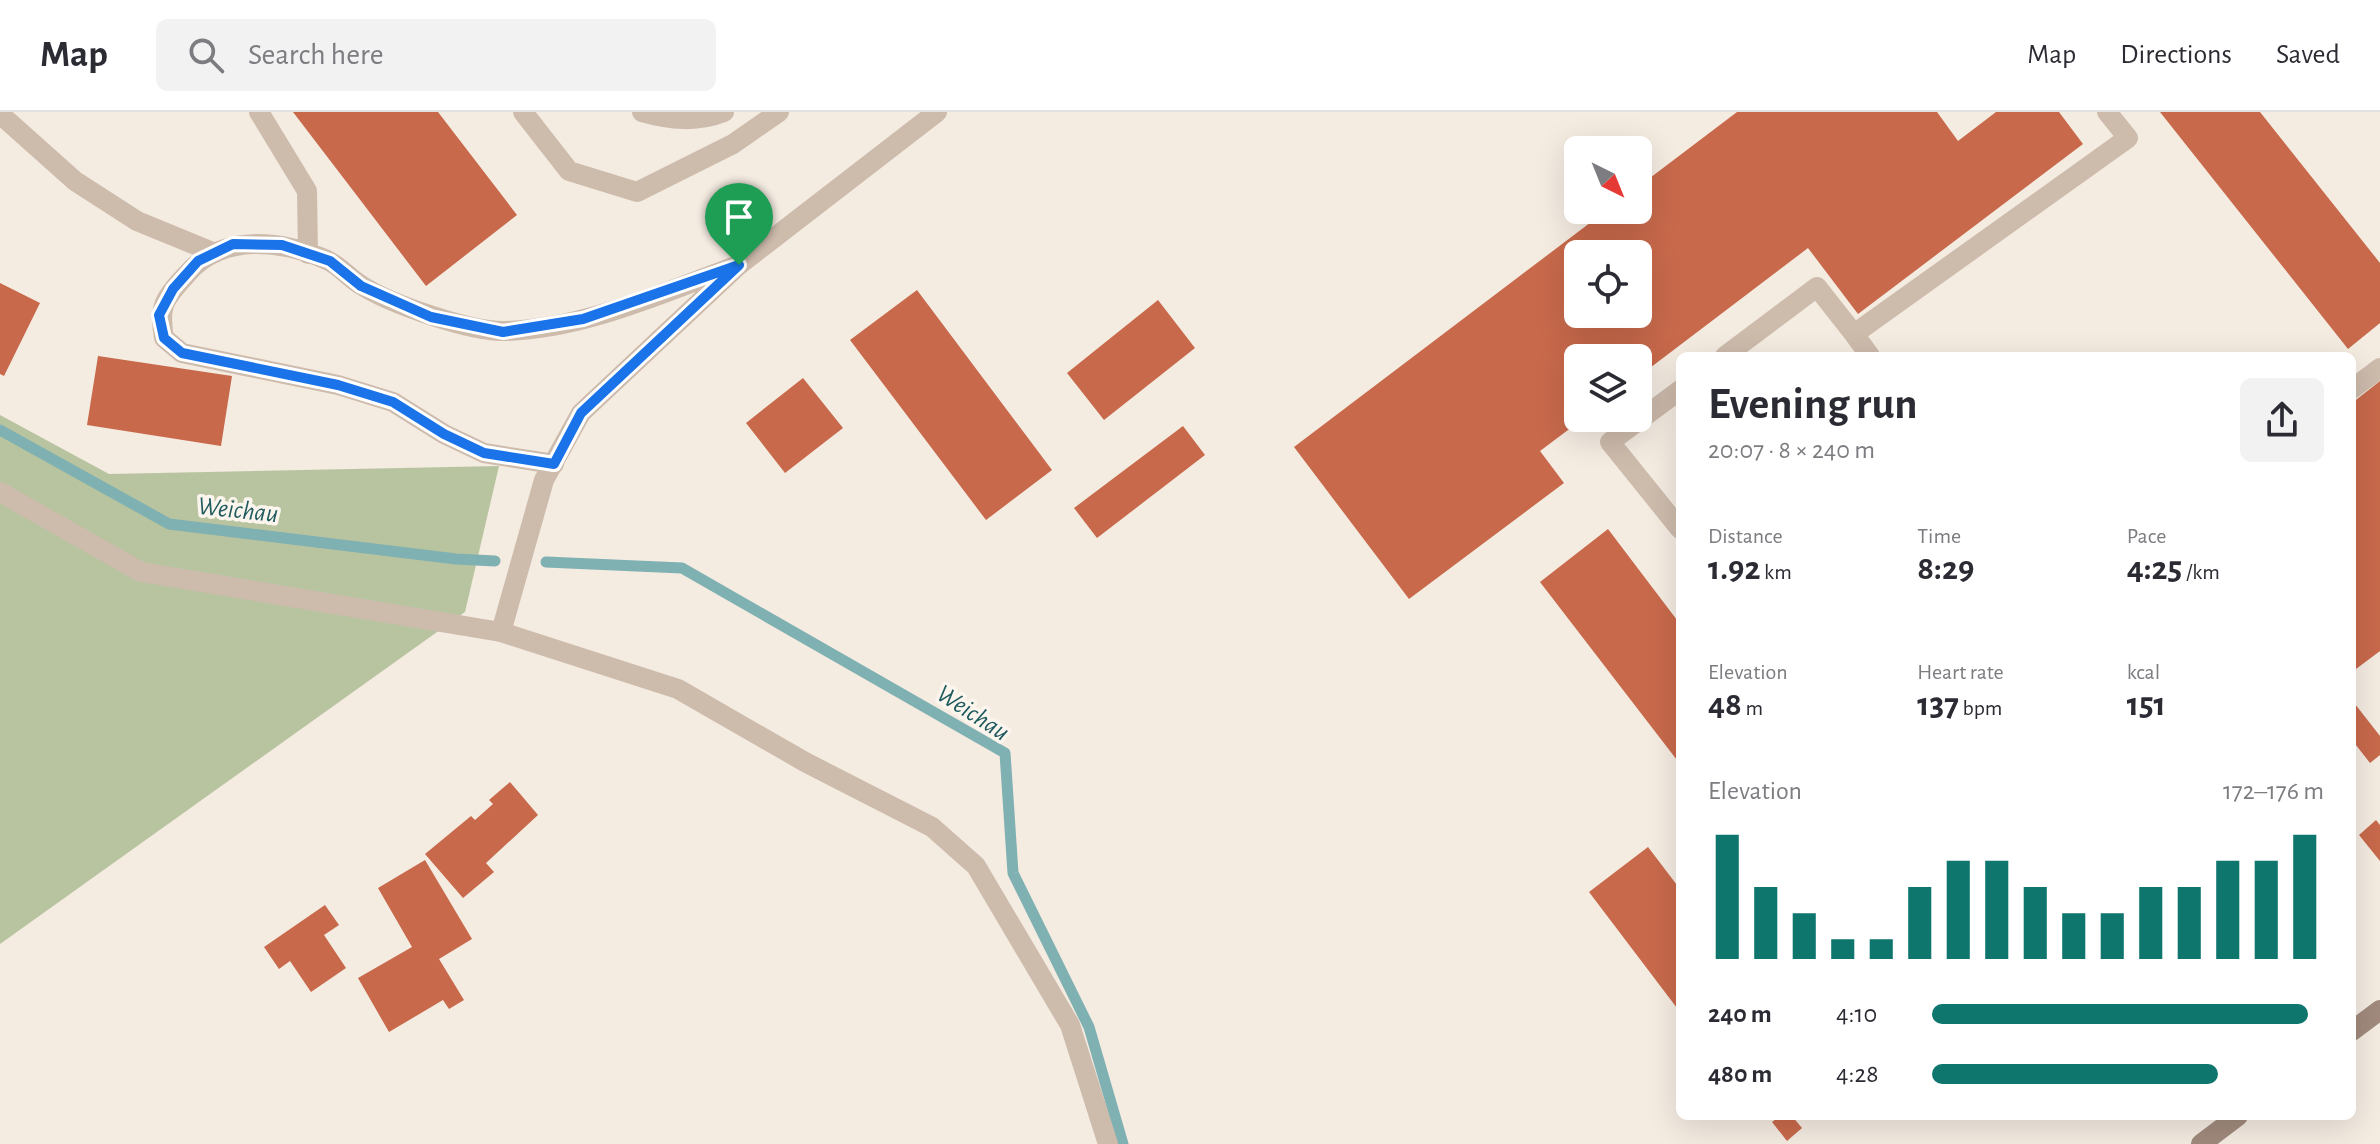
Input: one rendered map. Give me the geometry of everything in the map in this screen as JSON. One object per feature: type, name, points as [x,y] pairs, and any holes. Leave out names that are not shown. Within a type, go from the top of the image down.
[{"type":"main road","points":[[2356,1028],[2380,1010]]},
{"type":"main road","points":[[2201,1144],[2233,1120]]},
{"type":"street","points":[[259,112],[307,191],[308,254]]},
{"type":"street","points":[[523,112],[569,171],[637,192],[733,144],[779,112]]},
{"type":"street","points":[[642,112],[668,119],[703,120],[724,112]]},
{"type":"street","points":[[501,632],[544,480],[581,413],[739,265],[937,112]]},
{"type":"street","points":[[1854,334],[2128,138],[2107,112]]},
{"type":"street","points":[[0,114],[87,189],[137,221],[215,253]]},
{"type":"street","points":[[554,464],[484,453],[444,434],[393,402],[338,385],[182,353],[164,338],[159,315],[173,289],[198,261],[233,244],[282,245],[330,261],[361,286],[431,317],[503,332],[583,319],[739,265]]},
{"type":"street","points":[[1730,352],[1817,287],[1867,352]]},
{"type":"street","points":[[2356,386],[2380,368]]},
{"type":"street","points":[[1676,393],[1610,442],[1676,524]]},
{"type":"street","points":[[0,492],[141,572],[501,632],[678,689],[805,762],[932,827],[976,866],[1070,1025],[1108,1144]]},
{"type":"green space","points":[[0,415],[109,474],[499,466],[465,612],[0,944]]},
{"type":"building","points":[[293,112],[438,112],[517,215],[426,286]]},
{"type":"building","points":[[1737,112],[1937,112],[1958,141],[1996,112],[2059,112],[2083,144],[1858,314],[1808,248],[1652,366],[1652,344],[1564,344],[1565,432],[1540,451],[1564,483],[1409,599],[1294,447],[1564,243],[1564,328],[1652,328],[1652,240],[1567,240],[1589,224],[1652,224],[1652,176]]},
{"type":"building","points":[[2160,112],[2260,112],[2380,263],[2380,323],[2348,349]]},
{"type":"building","points":[[0,283],[40,303],[4,376],[0,374]]},
{"type":"building","points":[[917,290],[1052,470],[986,520],[850,340]]},
{"type":"building","points":[[1158,300],[1195,348],[1104,420],[1067,373]]},
{"type":"building","points":[[98,356],[232,376],[221,446],[87,425]]},
{"type":"building","points":[[803,378],[843,428],[785,473],[746,423]]},
{"type":"building","points":[[2380,381],[2380,651],[2356,669],[2356,400]]},
{"type":"building","points":[[1183,426],[1205,455],[1097,538],[1074,508]]},
{"type":"building","points":[[1608,529],[1676,619],[1676,759],[1540,582]]},
{"type":"building","points":[[2356,705],[2380,736],[2380,755],[2370,763],[2356,745]]},
{"type":"building","points":[[510,782],[538,815],[486,863],[494,872],[463,898],[425,854],[471,816],[475,820],[493,804],[489,800]]},
{"type":"building","points":[[2376,820],[2380,825],[2380,861],[2359,835]]},
{"type":"building","points":[[1648,847],[1676,884],[1676,1007],[1589,892]]},
{"type":"building","points":[[425,860],[472,939],[439,959],[464,1000],[449,1009],[443,1000],[389,1032],[358,978],[412,947],[378,888]]},
{"type":"building","points":[[325,905],[339,925],[324,935],[346,968],[311,992],[290,961],[279,969],[264,947]]},
{"type":"building","points":[[1795,1120],[1802,1128],[1787,1141],[1772,1122]]},
{"type":"waterway","name":"Weichau","points":[[0,430],[169,524],[456,559],[495,561]]},
{"type":"waterway","name":"Weichau","points":[[546,562],[682,568],[1005,753],[1013,873],[1089,1027],[1123,1144]]},
{"type":"route","points":[[233,244],[282,245],[330,261],[361,286],[431,317],[503,332],[583,319],[739,265],[581,413],[554,464],[484,453],[444,434],[393,402],[338,385],[182,353],[164,338],[159,315],[173,289],[198,261],[233,244]]}]
